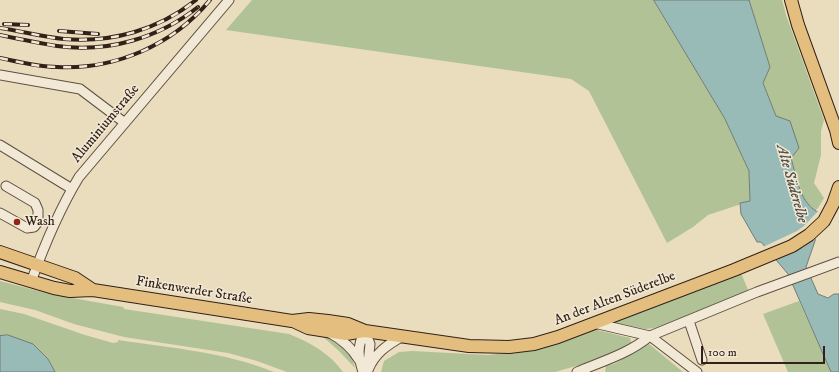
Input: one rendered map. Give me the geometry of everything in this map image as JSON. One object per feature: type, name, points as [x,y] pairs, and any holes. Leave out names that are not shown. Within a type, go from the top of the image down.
[{"type":"main road","points":[[791,0],[798,25],[839,142]]},
{"type":"main road","name":"An der Alten Süderelbe","points":[[365,331],[469,346],[509,347],[545,341],[734,270],[792,246],[809,235],[824,221],[835,200],[839,187]]},
{"type":"main road","name":"Finkenwerder Straße","points":[[0,252],[75,278],[93,290]]},
{"type":"main road","name":"Finkenwerder Straße","points":[[0,272],[31,282],[70,291],[93,290],[292,320],[322,320],[348,324],[365,331]]},
{"type":"main road","name":"Finkenwerder Straße","points":[[292,320],[308,328],[326,331],[346,334],[365,331]]},
{"type":"street","name":"Aluminiumstraße","points":[[31,282],[50,234],[79,177],[229,0]]},
{"type":"street","points":[[0,75],[80,89],[125,123]]},
{"type":"street","points":[[0,145],[72,189]]},
{"type":"street","points":[[0,213],[27,228],[34,227],[38,222],[38,210],[35,203],[6,186]]},
{"type":"street","points":[[577,372],[600,367],[637,347],[650,336],[757,292],[839,262]]},
{"type":"street","points":[[689,321],[702,360]]},
{"type":"street","points":[[594,323],[650,336],[697,372]]},
{"type":"street","points":[[326,331],[348,345],[366,371]]},
{"type":"street","points":[[359,360],[360,344],[365,331]]},
{"type":"street","points":[[365,331],[370,344],[366,371]]},
{"type":"street","points":[[366,371],[378,353],[388,344],[402,336]]},
{"type":"green space","points":[[252,0],[654,0],[725,119],[749,171],[750,201],[708,215],[693,227],[667,243],[589,91],[571,79],[226,30]]},
{"type":"green space","points":[[749,0],[782,0],[824,120],[821,131],[821,155],[814,183],[824,198],[815,211],[804,200],[791,158],[799,148],[776,116],[763,82],[770,67]]},
{"type":"green space","points":[[741,273],[749,292],[655,328],[645,329],[612,322]]},
{"type":"green space","points":[[0,281],[50,294],[123,307],[124,309],[289,334],[319,349],[332,359],[343,372],[287,372],[257,361],[228,353],[124,337],[74,324],[35,310],[0,302]]},
{"type":"green space","points":[[799,301],[831,372],[788,372],[763,314]]},
{"type":"green space","points":[[0,309],[24,314],[113,343],[118,342],[118,340],[217,355],[255,365],[274,372],[55,372],[48,359],[8,335],[0,336]]},
{"type":"green space","points":[[593,329],[630,338],[632,345],[593,361],[555,372],[381,372],[384,361],[399,352],[412,351],[488,355],[516,352],[537,349]]},
{"type":"green space","points":[[322,336],[339,343],[351,356],[355,368],[339,351]]},
{"type":"green space","points":[[649,344],[683,372],[605,372],[606,366],[614,364]]},
{"type":"water","name":"Alte Süderelbe","points":[[654,0],[749,0],[770,67],[763,83],[776,116],[790,121],[799,148],[791,158],[800,190],[808,204],[820,213],[815,241],[806,267],[818,294],[828,298],[834,294],[839,294],[839,372],[831,372],[788,274],[761,242],[757,242],[741,214],[740,203],[750,201],[749,171],[725,119]]},
{"type":"water","points":[[8,335],[33,344],[48,359],[55,372],[0,372],[0,336]]},
{"type":"pier","points":[[819,210],[822,214],[818,237],[804,247],[774,261],[763,247],[797,231],[804,226]]},
{"type":"railway","points":[[0,28],[64,39],[100,39],[150,27],[196,0]]},
{"type":"railway","points":[[0,58],[50,67],[79,67],[121,59],[141,52],[161,42],[179,30],[210,0]]},
{"type":"railway","points":[[0,35],[57,46],[76,48],[114,45],[150,35],[183,18],[198,7]]},
{"type":"railway","points":[[4,24],[28,25]]},
{"type":"railway","points":[[59,31],[98,34]]},
{"type":"place","name":"Wash","points":[[17,222]]}]
